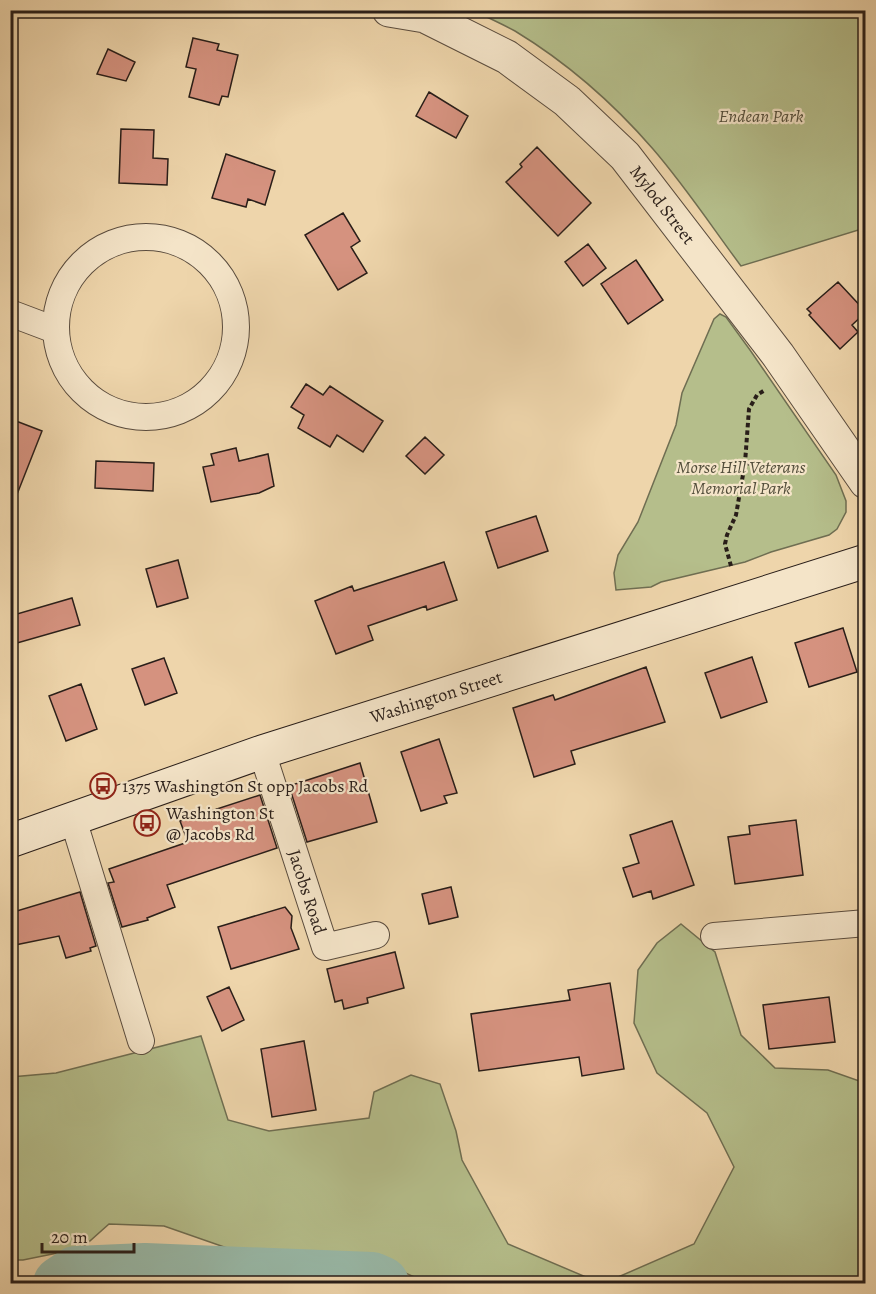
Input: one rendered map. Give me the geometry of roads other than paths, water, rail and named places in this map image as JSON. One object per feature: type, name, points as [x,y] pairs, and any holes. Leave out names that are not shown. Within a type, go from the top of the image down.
[{"type":"main road","name":"Mylod Street","points":[[389,10],[425,16],[507,57],[567,101],[625,156],[778,355],[866,483]]},
{"type":"main road","name":"Washington Street","points":[[10,841],[262,752],[866,561]]},
{"type":"street","points":[[143,237],[172,241],[204,259],[218,273],[231,298],[236,326],[231,357],[216,384],[193,405],[164,416],[133,417],[103,407],[78,387],[62,361],[55,330],[59,302],[63,293],[71,276],[90,255],[115,242],[143,237]]},
{"type":"street","points":[[10,313],[55,330]]},
{"type":"street","name":"Jacobs Road","points":[[262,752],[324,947],[376,935]]},
{"type":"street","points":[[73,819],[141,1041]]},
{"type":"street","points":[[714,936],[866,923]]},
{"type":"waterway","points":[[61,1284],[76,1274],[145,1271],[372,1280],[381,1284]]},
{"type":"place","name":"1375 Washington St opp Jacobs Rd","points":[[103,786]]},
{"type":"place","name":"Washington St @ Jacobs Rd","points":[[147,823]]},
{"type":"park label","name":"Endean Park","points":[[761,116]]},
{"type":"park label","name":"Morse Hill Veterans Memorial Park","points":[[741,477]]}]
